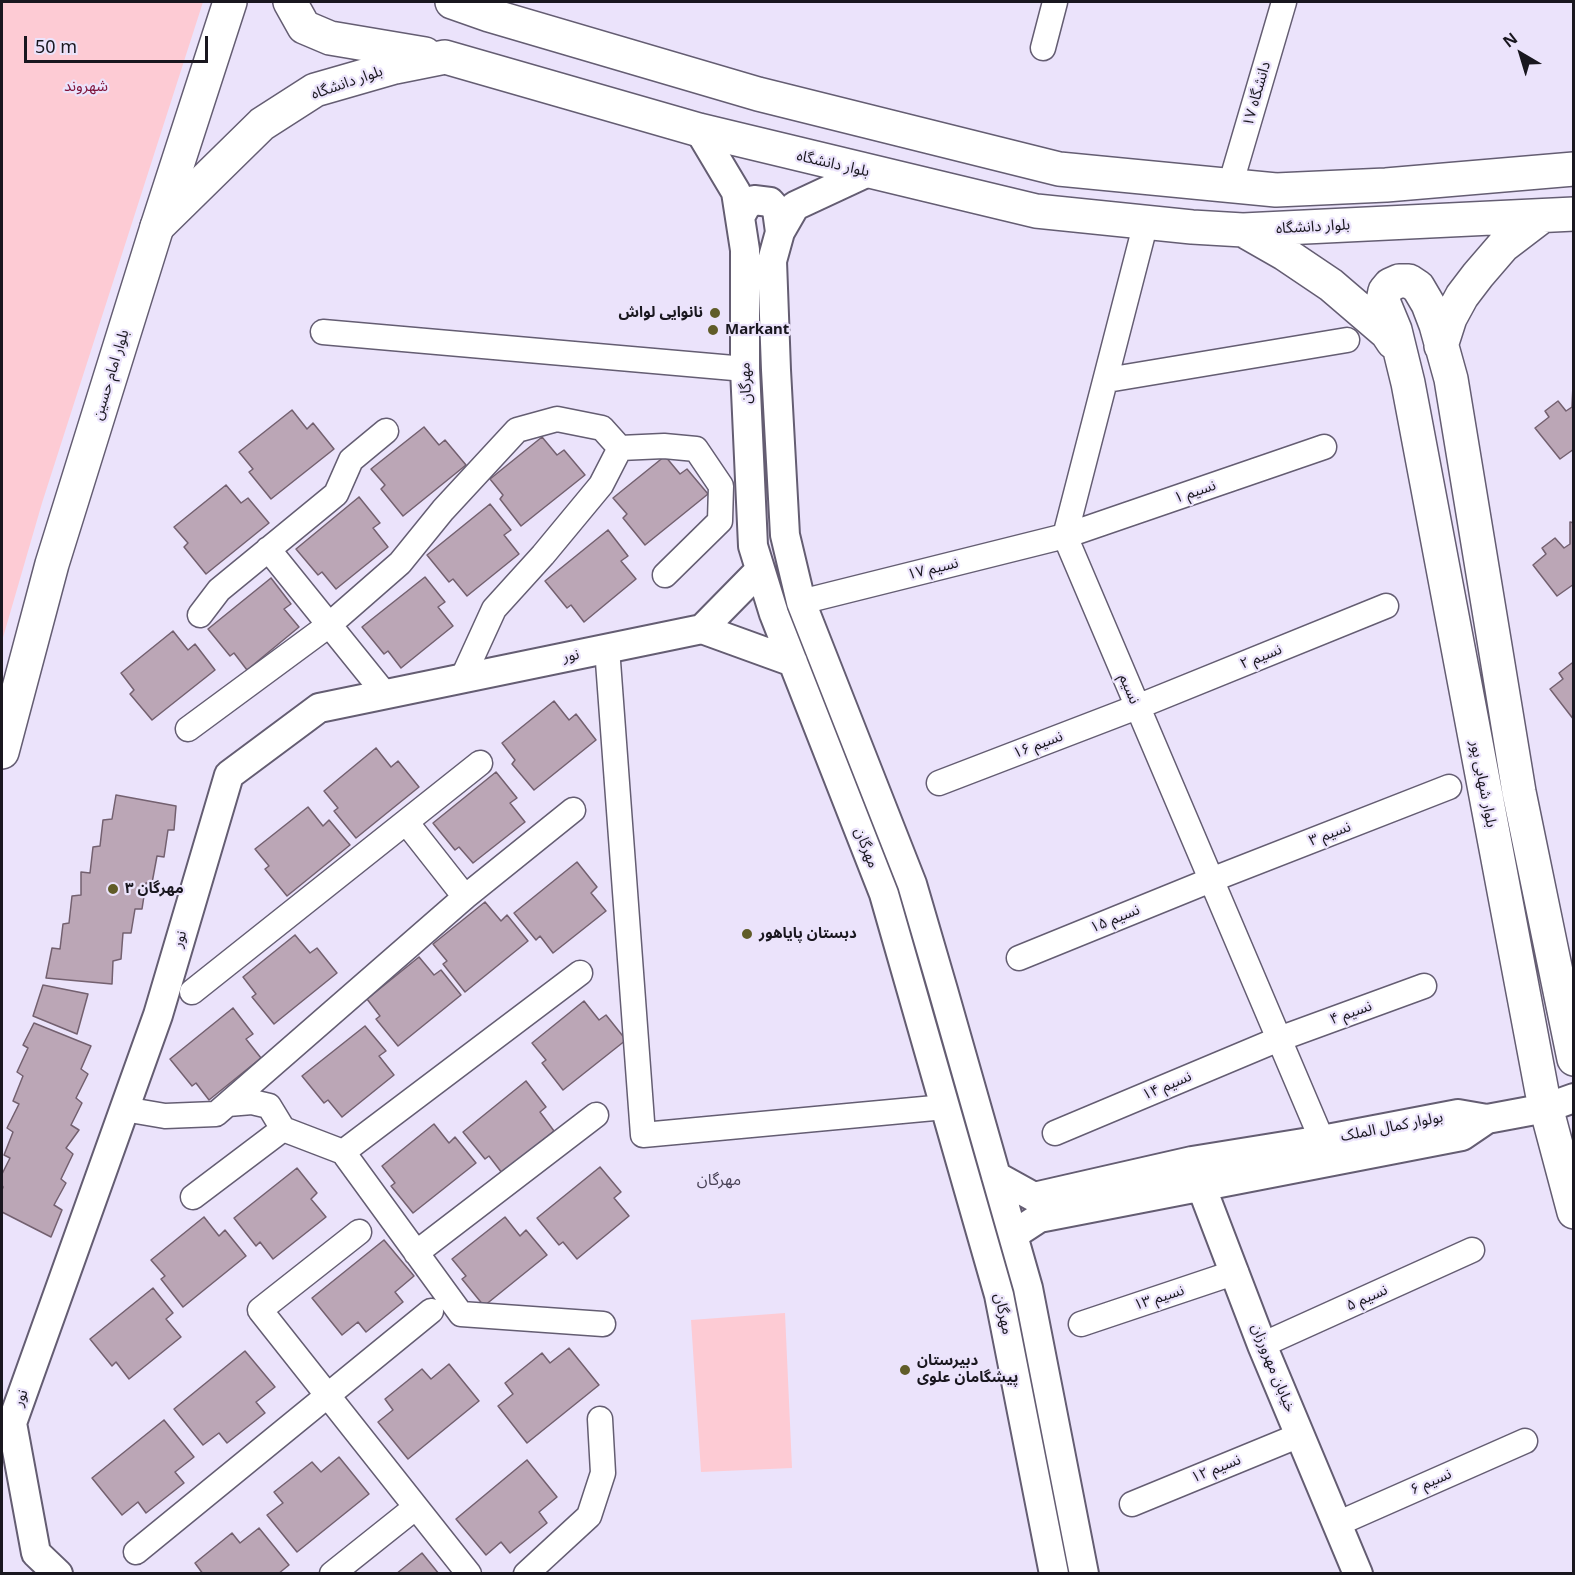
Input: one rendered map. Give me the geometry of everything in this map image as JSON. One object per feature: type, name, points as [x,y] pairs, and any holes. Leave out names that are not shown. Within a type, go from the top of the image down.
[{"type":"main road","name":"بلوار امام حسین","points":[[2,752],[52,564],[230,2]]},
{"type":"main road","points":[[290,2],[304,27],[330,38],[445,57]]},
{"type":"main road","points":[[452,2],[758,94],[1059,169],[1276,190],[1386,185],[1574,169]]},
{"type":"main road","name":"بلوار دانشگاه","points":[[157,227],[261,124],[315,90],[395,67],[445,57],[699,130],[1036,211],[1243,230],[1574,214]]},
{"type":"main road","points":[[882,175],[910,132]]},
{"type":"main road","points":[[1541,217],[1503,246],[1478,275],[1462,296],[1450,318],[1442,346],[1450,379],[1519,792],[1574,1059]]},
{"type":"main road","points":[[1243,230],[1285,254],[1330,285],[1387,333],[1400,354]]},
{"type":"main road","name":"بلوار شهابی پور","points":[[1442,346],[1436,325],[1418,287],[1409,281],[1399,281],[1390,285],[1384,291],[1383,301],[1395,330],[1408,384],[1560,1103],[1573,1210]]},
{"type":"street","points":[[1043,48],[1055,2]]},
{"type":"street","name":"دانشگاه ۱۷","points":[[1230,186],[1284,2]]},
{"type":"street","name":"مهرگان","points":[[699,130],[736,192],[745,250],[745,369],[753,546],[774,614],[884,894],[999,1295],[1054,1574]]},
{"type":"street","name":"مهرگان","points":[[882,175],[795,206],[780,232],[772,261],[785,535],[801,602],[912,884],[1028,1288],[1084,1574]]},
{"type":"street","points":[[740,217],[746,206],[754,200],[770,202],[777,210],[780,232]]},
{"type":"street","points":[[1065,536],[1146,222]]},
{"type":"street","points":[[323,332],[745,369]]},
{"type":"street","points":[[1107,380],[1347,340]]},
{"type":"street","points":[[188,729],[329,625],[400,563],[443,510],[517,430],[557,419],[602,429],[620,448],[664,446],[696,449],[722,486],[720,521],[665,575]]},
{"type":"street","points":[[200,615],[219,590],[336,494],[351,460],[386,431]]},
{"type":"street","name":"نسیم ۱","points":[[1065,536],[1324,447]]},
{"type":"street","points":[[462,679],[494,609],[543,555],[601,485],[620,448]]},
{"type":"street","name":"نسیم ۱۷","points":[[801,602],[1065,536]]},
{"type":"street","name":"نسیم","points":[[1065,536],[1322,1140]]},
{"type":"street","points":[[268,549],[385,694]]},
{"type":"street","points":[[760,570],[702,629],[793,662]]},
{"type":"street","name":"نسیم ۲","points":[[1137,707],[1386,606]]},
{"type":"street","name":"نور","points":[[58,1574],[36,1553],[12,1424],[158,1015],[230,775],[319,708],[702,629]]},
{"type":"street","points":[[607,648],[643,1136],[945,1107]]},
{"type":"street","name":"نسیم ۱۶","points":[[939,783],[1137,707]]},
{"type":"street","points":[[829,752],[856,742]]},
{"type":"street","points":[[192,992],[480,763]]},
{"type":"street","name":"نسیم ۳","points":[[1211,880],[1449,788]]},
{"type":"street","points":[[124,1109],[165,1116],[216,1114],[465,897],[573,810]]},
{"type":"street","points":[[406,822],[465,897]]},
{"type":"street","name":"نسیم ۱۵","points":[[1019,958],[1211,880]]},
{"type":"street","points":[[343,1152],[580,973]]},
{"type":"street","name":"نسیم ۴","points":[[1279,1039],[1424,986]]},
{"type":"street","name":"نسیم ۱۴","points":[[1055,1133],[1279,1039]]},
{"type":"street","points":[[228,1104],[252,1102],[269,1106],[283,1129],[343,1152],[461,1314],[603,1324]]},
{"type":"street","points":[[1487,1119],[1560,1103]]},
{"type":"street","name":"بولوار کمال الملک","points":[[1013,1235],[1039,1218],[1322,1140],[1458,1114],[1487,1119]]},
{"type":"street","points":[[416,1253],[596,1115]]},
{"type":"street","name":"بولوار کمال الملک","points":[[996,1176],[1034,1197],[1462,1136],[1487,1119]]},
{"type":"street","points":[[193,1197],[283,1129]]},
{"type":"street","name":"خیابان مهرورزان","points":[[1196,1173],[1236,1272],[1262,1345],[1358,1574]]},
{"type":"street","points":[[360,1232],[260,1310],[469,1574]]},
{"type":"street","name":"نسیم ۵","points":[[1262,1345],[1472,1251]]},
{"type":"street","name":"نسیم ۱۳","points":[[1081,1324],[1236,1272]]},
{"type":"street","points":[[136,1552],[431,1311]]},
{"type":"street","points":[[526,1574],[589,1516],[603,1473],[600,1419]]},
{"type":"street","name":"نسیم ۱۲","points":[[1132,1504],[1300,1435]]},
{"type":"street","name":"نسیم ۶","points":[[1337,1524],[1525,1441]]},
{"type":"street","points":[[332,1574],[416,1507]]},
{"type":"green space","name":"شهروند","points":[[2,2],[203,2],[42,503],[2,641]]},
{"type":"green space","points":[[785,1313],[792,1468],[701,1472],[691,1320]]},
{"type":"building","points":[[1573,385],[1574,449],[1560,459],[1535,428],[1549,417],[1545,411],[1558,401],[1566,411],[1572,407]]},
{"type":"building","points":[[292,410],[307,429],[313,423],[334,449],[271,499],[249,472],[253,469],[239,452]]},
{"type":"building","points":[[424,427],[439,445],[445,440],[466,465],[403,516],[381,489],[385,485],[371,469]]},
{"type":"building","points":[[542,437],[557,455],[564,450],[585,475],[521,526],[500,499],[503,495],[490,479]]},
{"type":"building","points":[[665,456],[680,474],[687,469],[708,494],[645,545],[623,518],[627,514],[613,498]]},
{"type":"building","points":[[226,485],[241,503],[248,498],[269,523],[206,574],[184,547],[188,543],[174,527]]},
{"type":"building","points":[[359,497],[380,523],[373,528],[388,547],[336,589],[322,572],[318,575],[296,549]]},
{"type":"building","points":[[490,504],[511,530],[504,535],[519,554],[467,596],[453,579],[449,582],[427,555]]},
{"type":"building","points":[[1570,522],[1574,523],[1574,584],[1557,596],[1533,565],[1546,554],[1542,548],[1555,538],[1564,548],[1570,544]]},
{"type":"building","points":[[608,530],[628,556],[621,561],[636,579],[584,622],[571,605],[567,608],[545,581]]},
{"type":"building","points":[[425,577],[445,602],[438,607],[453,626],[401,668],[388,651],[384,654],[362,627]]},
{"type":"building","points":[[271,578],[291,604],[284,609],[299,627],[247,670],[234,653],[230,656],[208,629]]},
{"type":"building","points":[[173,631],[188,650],[195,644],[215,670],[152,720],[130,694],[134,690],[121,673]]},
{"type":"building","points":[[1572,663],[1574,664],[1574,720],[1550,689],[1563,679],[1559,673]]},
{"type":"building","points":[[554,701],[569,720],[576,714],[596,740],[534,790],[512,764],[515,760],[502,743]]},
{"type":"building","points":[[376,748],[391,767],[398,761],[419,787],[356,838],[334,811],[338,808],[324,791]]},
{"type":"building","points":[[496,772],[517,798],[510,803],[525,822],[473,863],[459,847],[455,850],[433,823]]},
{"type":"building","name":"مهرگان ۳","points":[[116,795],[176,806],[174,830],[168,830],[164,857],[157,856],[152,883],[146,883],[142,909],[135,909],[131,933],[123,933],[121,959],[113,961],[112,984],[46,978],[52,948],[60,949],[63,924],[69,923],[72,896],[81,895],[81,872],[90,873],[93,847],[100,846],[103,820],[112,819]]},
{"type":"building","points":[[308,807],[323,826],[329,820],[350,845],[287,896],[265,869],[269,866],[255,849]]},
{"type":"building","points":[[577,862],[597,887],[591,893],[606,911],[553,953],[540,936],[536,940],[514,913]]},
{"type":"building","points":[[485,902],[501,921],[507,915],[528,941],[465,992],[443,964],[447,961],[433,944]]},
{"type":"building","points":[[295,935],[310,953],[317,948],[337,973],[274,1024],[252,997],[256,994],[243,977]]},
{"type":"building","points":[[419,957],[434,975],[441,970],[461,995],[398,1046],[376,1019],[380,1016],[367,999]]},
{"type":"building","points":[[43,985],[88,994],[77,1034],[33,1016]]},
{"type":"building","points":[[584,1001],[599,1020],[606,1015],[626,1040],[563,1090],[542,1063],[546,1060],[532,1043]]},
{"type":"building","points":[[233,1008],[253,1034],[246,1039],[261,1058],[209,1100],[196,1083],[192,1086],[170,1059]]},
{"type":"building","points":[[34,1023],[91,1046],[81,1069],[88,1074],[76,1098],[82,1103],[71,1125],[79,1130],[66,1148],[73,1154],[61,1179],[66,1183],[54,1205],[62,1210],[51,1237],[2,1212],[2,1174],[10,1158],[4,1155],[13,1132],[7,1128],[19,1104],[13,1101],[23,1076],[17,1072],[28,1048],[23,1045]]},
{"type":"building","points":[[365,1026],[386,1051],[379,1056],[394,1075],[342,1117],[328,1100],[324,1103],[302,1076]]},
{"type":"building","points":[[526,1081],[546,1107],[540,1112],[554,1131],[502,1173],[489,1156],[485,1159],[463,1132]]},
{"type":"building","points":[[434,1124],[449,1143],[455,1137],[476,1163],[413,1213],[391,1186],[395,1183],[382,1166]]},
{"type":"building","points":[[600,1167],[621,1192],[614,1198],[629,1216],[577,1259],[563,1242],[559,1245],[537,1218]]},
{"type":"building","points":[[297,1168],[317,1193],[311,1199],[326,1217],[273,1259],[260,1242],[256,1246],[234,1218]]},
{"type":"building","points":[[204,1217],[219,1236],[225,1230],[246,1256],[183,1307],[161,1279],[165,1276],[151,1260]]},
{"type":"building","points":[[505,1217],[520,1236],[526,1230],[547,1255],[484,1306],[462,1279],[466,1276],[452,1259]]},
{"type":"building","points":[[384,1240],[414,1276],[395,1292],[403,1302],[366,1332],[358,1322],[342,1335],[312,1298]]},
{"type":"building","points":[[153,1288],[173,1313],[166,1319],[181,1337],[129,1379],[116,1362],[112,1366],[90,1339]]},
{"type":"building","points":[[569,1348],[599,1385],[527,1443],[498,1406],[513,1394],[505,1383],[542,1353],[550,1363]]},
{"type":"building","points":[[245,1351],[275,1387],[256,1402],[265,1413],[227,1443],[219,1433],[203,1445],[174,1409]]},
{"type":"building","points":[[449,1364],[479,1401],[408,1459],[378,1422],[393,1410],[385,1399],[422,1369],[431,1379]]},
{"type":"building","points":[[164,1420],[194,1457],[175,1472],[184,1483],[146,1513],[138,1502],[122,1515],[92,1478]]},
{"type":"building","points":[[339,1457],[369,1494],[297,1552],[267,1515],[283,1503],[274,1492],[312,1462],[321,1472]]},
{"type":"building","points":[[527,1460],[557,1497],[539,1512],[547,1523],[510,1553],[501,1542],[486,1555],[456,1519]]},
{"type":"building","points":[[259,1528],[289,1565],[278,1574],[203,1574],[195,1563],[232,1533],[240,1543]]},
{"type":"building","points":[[422,1553],[439,1574],[396,1574]]},
{"type":"place","name":"نانوایی لواش","points":[[715,313]]},
{"type":"place","name":"Markant","points":[[713,330]]},
{"type":"place","name":"مهرگان ۳","points":[[113,889]]},
{"type":"place","name":"دبستان پایاهور","points":[[747,934]]},
{"type":"place","name":"دبیرستان پیشگامان علوی","points":[[905,1370]]},
{"type":"district","name":"مهرگان","points":[[719,1180]]}]
